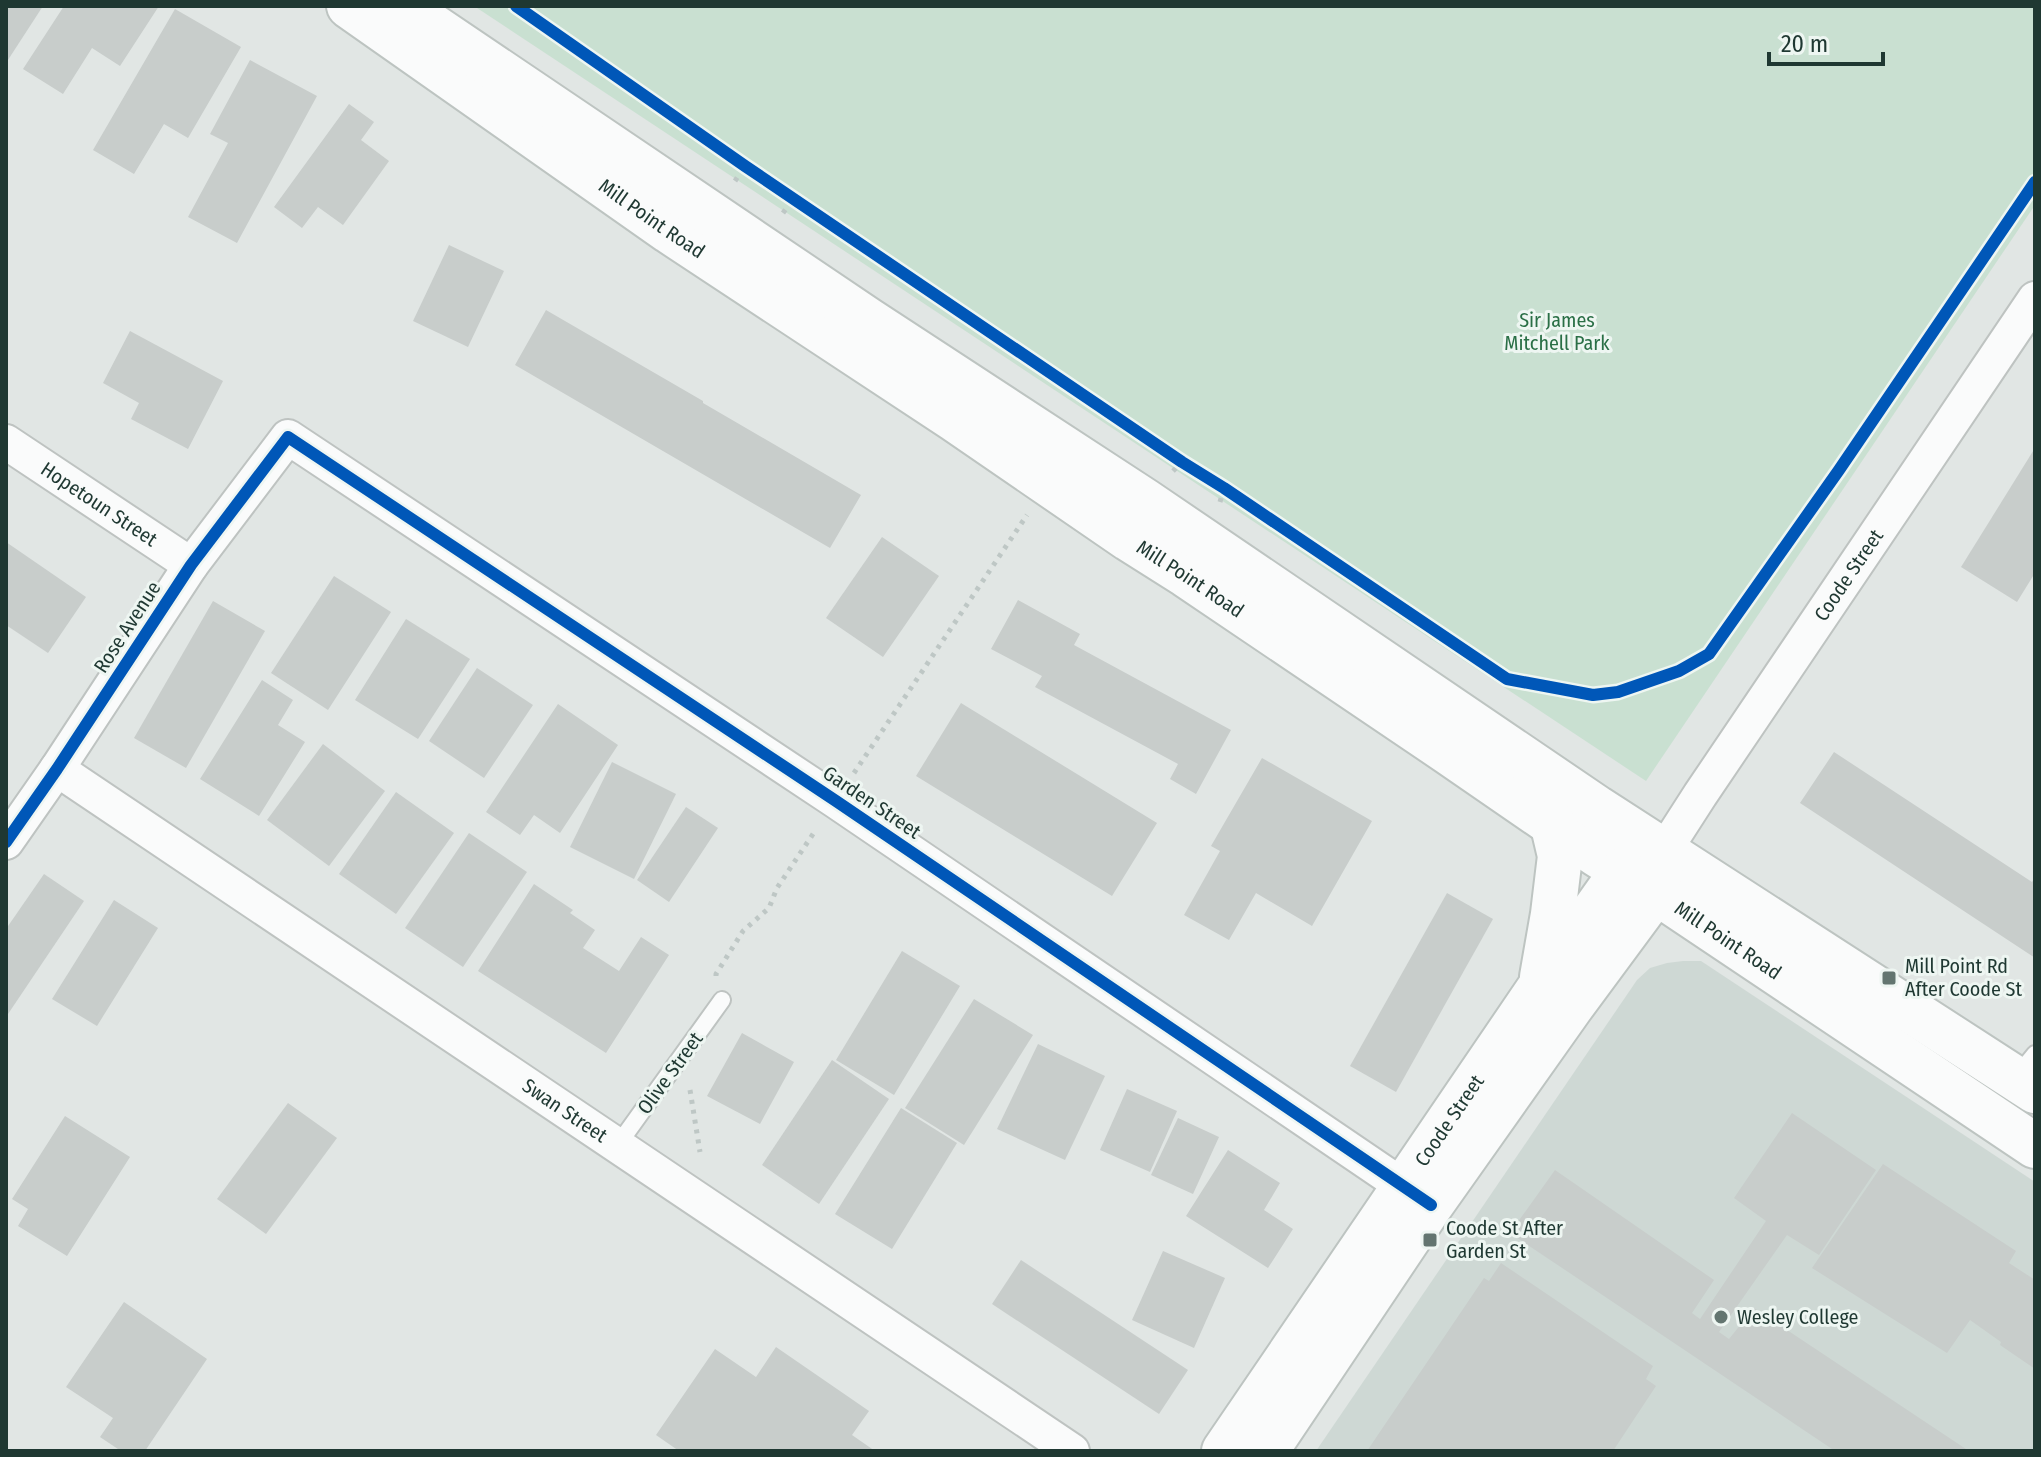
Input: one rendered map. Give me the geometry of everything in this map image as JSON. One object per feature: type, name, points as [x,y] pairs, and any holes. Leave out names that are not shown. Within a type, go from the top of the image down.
[{"type":"main road","name":"Mill Point Road","points":[[349,6],[669,231],[954,419],[1596,854],[1648,871],[2029,1074]]},
{"type":"main road","name":"Mill Point Road","points":[[403,6],[868,320],[1145,501],[1571,790],[1648,871],[2035,1146]]},
{"type":"main road","points":[[1540,987],[1560,856],[1552,822]]},
{"type":"main road","name":"Coode Street","points":[[1266,1451],[1540,987],[1648,871]]},
{"type":"main road","name":"Coode Street","points":[[1224,1451],[1417,1196],[1571,1007],[1648,871]]},
{"type":"street","name":"Coode Street","points":[[1648,871],[2035,299]]},
{"type":"street","name":"Rose Avenue","points":[[6,842],[191,565],[288,437]]},
{"type":"street","name":"Garden Street","points":[[288,437],[836,801],[1417,1196]]},
{"type":"street","name":"Hopetoun Street","points":[[6,442],[191,565]]},
{"type":"street","name":"Swan Street","points":[[57,769],[1072,1451]]},
{"type":"lane","name":"Olive Street","points":[[617,1146],[722,1000]]},
{"type":"path","points":[[732,157],[757,174]]},
{"type":"path","points":[[782,190],[807,207]]},
{"type":"path","points":[[1169,453],[1192,468]]},
{"type":"path","points":[[1214,481],[1237,497]]},
{"type":"path","points":[[722,1000],[716,974],[743,931],[769,908],[777,888],[1048,484]]},
{"type":"path","points":[[684,1053],[700,1152]]},
{"type":"shaded area","name":"Wesley College","points":[[1683,961],[1701,961],[2035,1182],[2035,1451],[1316,1451],[1637,980],[1650,968]]},
{"type":"green space","name":"Sir James Mitchell Park","points":[[474,6],[2035,6],[2035,205],[1646,781]]},
{"type":"building","points":[[6,6],[43,6],[6,63]]},
{"type":"building","points":[[64,6],[159,6],[120,66],[92,48],[63,94],[23,69]]},
{"type":"building","points":[[175,9],[241,47],[188,138],[164,124],[134,174],[93,150]]},
{"type":"building","points":[[250,60],[317,96],[237,243],[188,217],[228,143],[210,134]]},
{"type":"building","points":[[349,104],[374,122],[361,140],[389,161],[343,225],[318,207],[302,228],[274,207]]},
{"type":"building","points":[[449,245],[504,271],[468,347],[413,321]]},
{"type":"building","points":[[546,310],[861,495],[830,548],[515,365]]},
{"type":"building","points":[[130,331],[223,381],[188,449],[131,419],[139,403],[103,383]]},
{"type":"building","points":[[2035,448],[2035,573],[2017,602],[1961,567]]},
{"type":"building","points":[[882,537],[939,576],[883,657],[826,618]]},
{"type":"building","points":[[6,542],[86,597],[48,653],[6,625]]},
{"type":"building","points":[[334,576],[391,612],[328,710],[271,673]]},
{"type":"building","points":[[1018,600],[1080,634],[1074,645],[1231,730],[1196,794],[1170,779],[1178,764],[1035,687],[1042,676],[991,649]]},
{"type":"building","points":[[213,601],[265,631],[186,768],[134,738]]},
{"type":"building","points":[[406,619],[470,659],[418,739],[355,700]]},
{"type":"building","points":[[477,668],[533,705],[484,778],[429,741]]},
{"type":"building","points":[[262,680],[293,700],[278,725],[305,742],[259,816],[200,779]]},
{"type":"building","points":[[961,703],[1157,823],[1112,896],[916,776]]},
{"type":"building","points":[[558,704],[618,745],[560,833],[534,815],[520,835],[486,812]]},
{"type":"building","points":[[323,744],[385,791],[329,866],[267,820]]},
{"type":"building","points":[[1834,752],[2032,882],[2035,877],[2035,958],[1800,803]]},
{"type":"building","points":[[1262,758],[1372,821],[1312,926],[1256,893],[1229,940],[1184,915],[1220,851],[1211,846]]},
{"type":"building","points":[[612,762],[676,794],[634,879],[570,847]]},
{"type":"building","points":[[396,792],[454,833],[396,914],[339,874]]},
{"type":"building","points":[[686,807],[718,828],[669,902],[637,880]]},
{"type":"building","points":[[469,833],[527,872],[463,967],[405,928]]},
{"type":"building","points":[[44,874],[84,901],[6,1017],[6,929]]},
{"type":"building","points":[[534,884],[573,910],[570,913],[595,930],[583,948],[619,971],[641,937],[669,955],[606,1053],[478,971]]},
{"type":"building","points":[[1447,893],[1493,919],[1396,1092],[1350,1066]]},
{"type":"building","points":[[114,900],[158,928],[97,1026],[52,999]]},
{"type":"building","points":[[902,951],[960,986],[894,1095],[836,1060]]},
{"type":"building","points":[[974,999],[1033,1035],[964,1145],[905,1108]]},
{"type":"building","points":[[742,1033],[794,1062],[760,1124],[707,1096]]},
{"type":"building","points":[[1038,1044],[1105,1076],[1065,1160],[997,1129]]},
{"type":"building","points":[[832,1060],[889,1099],[819,1204],[762,1165]]},
{"type":"building","points":[[1127,1089],[1177,1111],[1150,1172],[1100,1150]]},
{"type":"building","points":[[288,1103],[337,1138],[266,1234],[217,1199]]},
{"type":"building","points":[[901,1108],[957,1143],[892,1249],[835,1214]]},
{"type":"building","points":[[1792,1113],[1876,1170],[1819,1255],[1787,1235],[1719,1332],[1729,1339],[1754,1308],[1969,1451],[1835,1451],[1510,1233],[1555,1170],[1714,1280],[1692,1313],[1700,1319],[1766,1221],[1734,1198]]},
{"type":"building","points":[[65,1116],[130,1157],[67,1256],[18,1226],[28,1209],[12,1199]]},
{"type":"building","points":[[1178,1118],[1219,1137],[1193,1194],[1151,1175]]},
{"type":"building","points":[[1228,1150],[1280,1183],[1264,1210],[1293,1229],[1268,1268],[1186,1216]]},
{"type":"building","points":[[1883,1164],[2016,1251],[2009,1263],[2035,1280],[2035,1369],[1970,1320],[1947,1353],[1812,1268]]},
{"type":"building","points":[[1163,1251],[1225,1278],[1194,1348],[1132,1320]]},
{"type":"building","points":[[1021,1260],[1188,1370],[1159,1414],[992,1304]]},
{"type":"building","points":[[1501,1263],[1653,1366],[1646,1379],[1656,1386],[1613,1451],[1367,1451],[1484,1278],[1489,1281]]},
{"type":"building","points":[[124,1302],[207,1359],[145,1451],[121,1451],[100,1437],[113,1418],[66,1387]]},
{"type":"building","points":[[776,1347],[869,1411],[852,1435],[875,1451],[679,1451],[656,1435],[715,1349],[756,1377]]},
{"type":"cycle path","points":[[516,6],[745,166],[1507,679],[1593,695],[1618,692],[1679,671],[1709,654],[2035,182]]},
{"type":"cycle path","points":[[6,842],[191,565],[288,437],[836,801],[1431,1205]]},
{"type":"place","name":"Mill Point Rd After Coode St","points":[[1889,978]]},
{"type":"place","name":"Coode St After Garden St","points":[[1430,1240]]},
{"type":"place","name":"Wesley College","points":[[1721,1317]]}]
